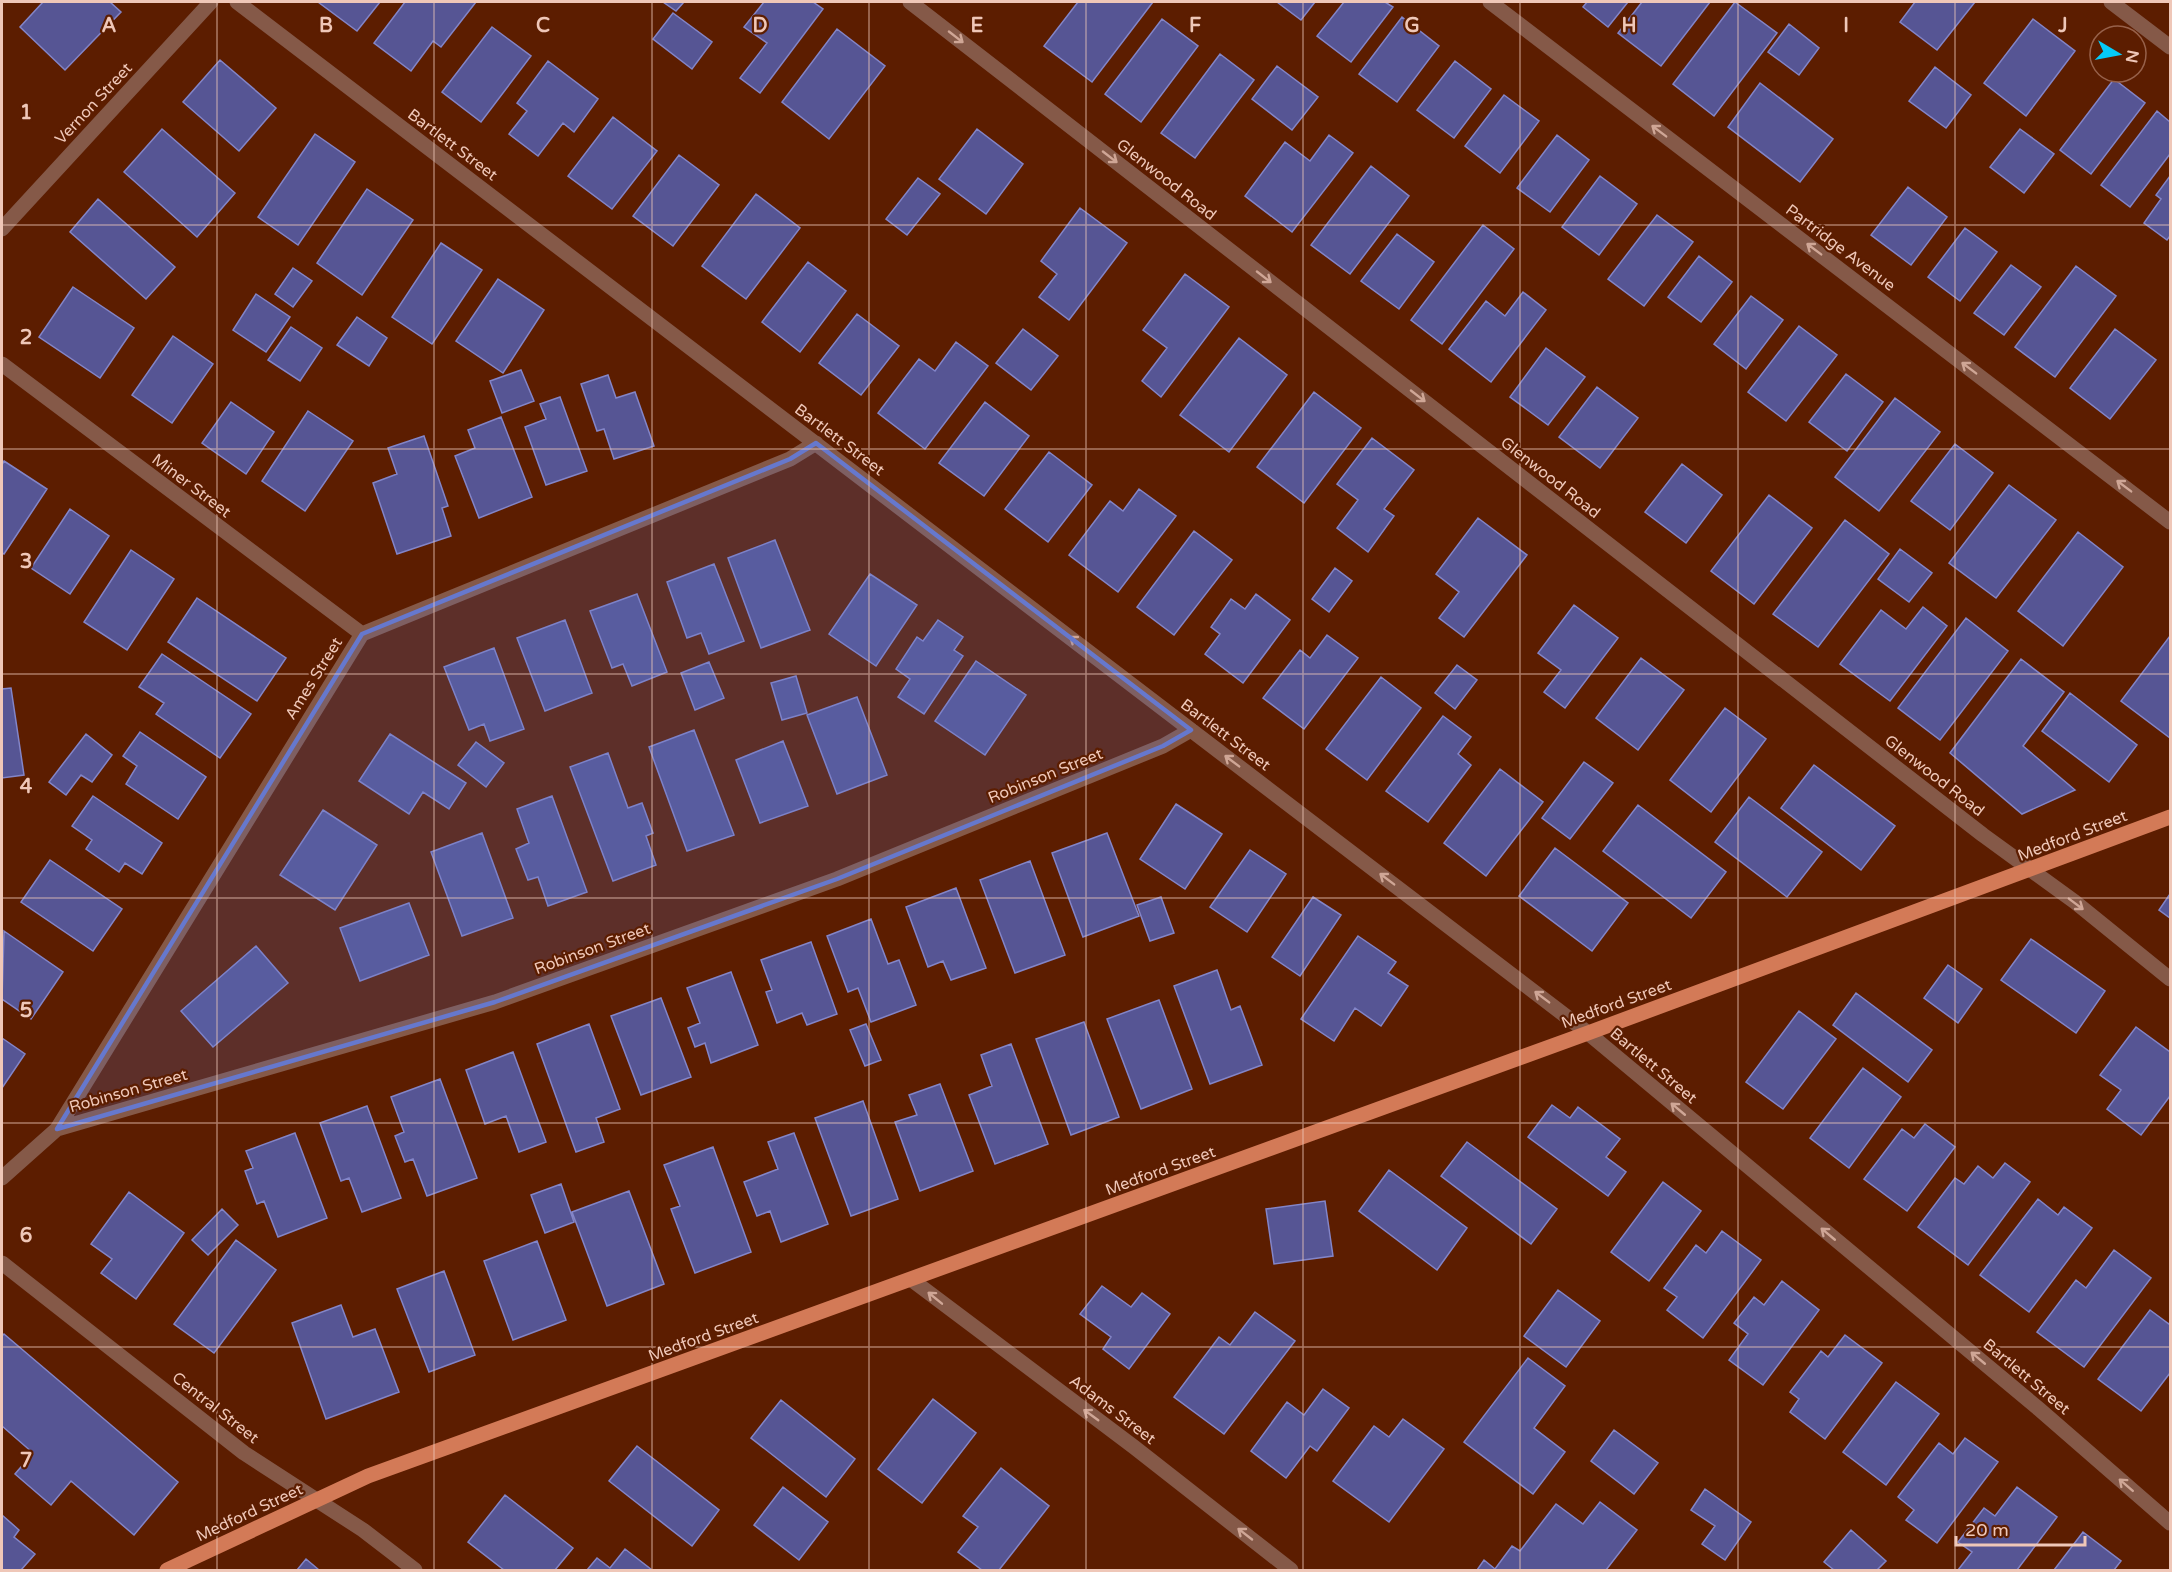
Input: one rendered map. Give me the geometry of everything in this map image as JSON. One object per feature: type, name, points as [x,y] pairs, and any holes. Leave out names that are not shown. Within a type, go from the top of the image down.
[{"type":"main road","name":"Medford Street","points":[[167,1570],[368,1476],[1588,1033],[2170,817]]},
{"type":"street","name":"Vernon Street","points":[[2,229],[211,2]]},
{"type":"street","name":"Bartlett Street","points":[[237,2],[1588,1033],[2039,1409],[2170,1523]]},
{"type":"street","name":"Glenwood Road","points":[[910,2],[2029,870],[2075,902],[2170,980]]},
{"type":"street","name":"Partridge Avenue","points":[[1491,2],[2170,522]]},
{"type":"street","points":[[2111,2],[2170,47]]},
{"type":"street","name":"Miner Street","points":[[2,364],[362,634]]},
{"type":"street","name":"Ames Street","points":[[57,1129],[362,634],[790,459],[816,443]]},
{"type":"street","name":"Robinson Street","points":[[2,1178],[57,1129],[495,1002],[837,879],[1163,746],[1191,730]]},
{"type":"street","name":"Central Street","points":[[2,1263],[244,1453],[363,1530],[415,1570]]},
{"type":"street","name":"Adams Street","points":[[912,1280],[1134,1447],[1291,1570]]},
{"type":"highlighted area","points":[[816,443],[1191,730],[1163,746],[837,879],[495,1002],[57,1129],[362,634],[790,459]]},
{"type":"building","points":[[43,2],[110,2],[121,12],[65,70],[20,27]]},
{"type":"building","points":[[318,2],[380,2],[357,31]]},
{"type":"building","points":[[405,2],[476,2],[441,47],[433,41],[411,71],[374,43]]},
{"type":"building","points":[[663,2],[684,2],[676,11]]},
{"type":"building","points":[[764,2],[813,2],[823,9],[760,93],[740,78],[767,43],[744,27]]},
{"type":"building","points":[[1078,2],[1153,2],[1092,82],[1044,46]]},
{"type":"building","points":[[1277,2],[1315,2],[1301,20]]},
{"type":"building","points":[[1344,2],[1385,2],[1393,7],[1351,62],[1317,36]]},
{"type":"building","points":[[1587,2],[1628,2],[1608,27],[1583,7]]},
{"type":"building","points":[[1642,2],[1710,2],[1661,66],[1618,33]]},
{"type":"building","points":[[1735,2],[1777,33],[1714,116],[1673,84]]},
{"type":"building","points":[[1915,2],[1975,2],[1937,50],[1900,22]]},
{"type":"building","points":[[673,13],[712,42],[692,69],[653,39]]},
{"type":"building","points":[[1402,17],[1439,46],[1397,102],[1359,74]]},
{"type":"building","points":[[1162,19],[1198,46],[1141,122],[1105,94]]},
{"type":"building","points":[[2033,19],[2075,51],[2026,116],[1984,83]]},
{"type":"building","points":[[1789,24],[1819,48],[1799,75],[1768,52]]},
{"type":"building","points":[[492,27],[531,56],[481,122],[442,92]]},
{"type":"building","points":[[837,29],[885,66],[829,139],[782,102]]},
{"type":"building","points":[[1220,54],[1254,80],[1195,158],[1161,133]]},
{"type":"building","points":[[220,60],[276,108],[239,151],[183,102]]},
{"type":"building","points":[[548,61],[598,99],[574,132],[563,123],[538,156],[509,134],[527,111],[517,103]]},
{"type":"building","points":[[1455,61],[1491,89],[1454,138],[1417,110]]},
{"type":"building","points":[[1277,66],[1318,97],[1292,130],[1252,99]]},
{"type":"building","points":[[1935,67],[1971,95],[1946,128],[1909,101]]},
{"type":"building","points":[[1760,83],[1833,139],[1800,182],[1728,127]]},
{"type":"building","points":[[2110,84],[2120,84],[2145,103],[2091,174],[2060,150]]},
{"type":"building","points":[[1504,95],[1539,121],[1500,173],[1465,146]]},
{"type":"building","points":[[2157,111],[2170,122],[2170,154],[2130,207],[2101,185]]},
{"type":"building","points":[[613,117],[657,151],[612,209],[568,176]]},
{"type":"building","points":[[162,129],[235,193],[197,237],[124,172]]},
{"type":"building","points":[[977,129],[1023,164],[986,214],[939,179]]},
{"type":"building","points":[[2020,129],[2054,154],[2024,193],[1990,167]]},
{"type":"building","points":[[315,134],[355,162],[298,245],[258,217]]},
{"type":"building","points":[[1329,135],[1353,153],[1292,232],[1245,196],[1285,142],[1310,161]]},
{"type":"building","points":[[1557,135],[1589,160],[1550,212],[1517,188]]},
{"type":"building","points":[[679,155],[719,185],[673,246],[633,216]]},
{"type":"building","points":[[1371,166],[1409,196],[1350,274],[1311,245]]},
{"type":"building","points":[[1600,176],[1637,204],[1599,255],[1562,227]]},
{"type":"building","points":[[2170,176],[2170,236],[2167,240],[2144,223],[2161,199],[2156,195]]},
{"type":"building","points":[[918,178],[940,194],[907,235],[886,219]]},
{"type":"building","points":[[1908,187],[1947,217],[1911,265],[1871,235]]},
{"type":"building","points":[[367,189],[413,220],[362,295],[317,263]]},
{"type":"building","points":[[756,194],[800,228],[746,299],[702,266]]},
{"type":"building","points":[[98,199],[175,267],[146,299],[70,232]]},
{"type":"building","points":[[1080,208],[1127,243],[1069,320],[1039,297],[1057,274],[1041,261]]},
{"type":"building","points":[[1657,215],[1693,242],[1644,306],[1608,279]]},
{"type":"building","points":[[1483,225],[1514,249],[1442,344],[1411,320]]},
{"type":"building","points":[[1965,228],[1997,252],[1960,301],[1928,277]]},
{"type":"building","points":[[1397,234],[1434,262],[1399,309],[1361,281]]},
{"type":"building","points":[[441,243],[482,270],[432,344],[392,317]]},
{"type":"building","points":[[1699,256],[1732,282],[1701,322],[1668,297]]},
{"type":"building","points":[[808,262],[846,291],[800,352],[762,322]]},
{"type":"building","points":[[2011,265],[2041,287],[2004,335],[1974,313]]},
{"type":"building","points":[[2076,266],[2116,296],[2055,377],[2015,347]]},
{"type":"building","points":[[293,268],[312,281],[293,307],[275,294]]},
{"type":"building","points":[[1185,274],[1229,307],[1161,397],[1142,381],[1167,348],[1143,330]]},
{"type":"building","points":[[498,279],[544,310],[503,373],[456,341]]},
{"type":"building","points":[[73,287],[134,328],[100,378],[39,337]]},
{"type":"building","points":[[1523,292],[1546,310],[1491,382],[1449,349],[1486,301],[1505,316]]},
{"type":"building","points":[[256,294],[290,317],[266,352],[233,330]]},
{"type":"building","points":[[1751,296],[1783,320],[1746,369],[1714,344]]},
{"type":"building","points":[[857,314],[899,346],[861,395],[819,363]]},
{"type":"building","points":[[357,317],[387,338],[369,366],[337,345]]},
{"type":"building","points":[[1799,326],[1837,355],[1786,421],[1748,392]]},
{"type":"building","points":[[291,327],[322,348],[300,381],[268,360]]},
{"type":"building","points":[[1023,329],[1058,356],[1031,390],[996,363]]},
{"type":"building","points":[[2115,329],[2156,360],[2110,419],[2070,388]]},
{"type":"building","points":[[173,336],[213,364],[172,423],[132,395]]},
{"type":"building","points":[[1239,338],[1287,375],[1229,452],[1180,415]]},
{"type":"building","points":[[956,342],[988,366],[925,449],[878,413],[919,359],[935,371]]},
{"type":"building","points":[[1546,348],[1585,377],[1548,425],[1510,397]]},
{"type":"building","points":[[521,370],[534,401],[502,413],[490,381]]},
{"type":"building","points":[[1846,374],[1883,402],[1847,451],[1809,422]]},
{"type":"building","points":[[608,375],[616,398],[635,392],[654,446],[614,459],[604,429],[597,431],[581,384]]},
{"type":"building","points":[[1597,387],[1638,418],[1600,468],[1559,437]]},
{"type":"building","points":[[1314,392],[1361,428],[1304,503],[1257,467]]},
{"type":"building","points":[[560,397],[587,471],[546,485],[525,427],[546,419],[540,404]]},
{"type":"building","points":[[1895,398],[1940,432],[1879,511],[1835,477]]},
{"type":"building","points":[[231,402],[274,432],[246,474],[202,443]]},
{"type":"building","points":[[985,402],[1029,436],[984,496],[939,463]]},
{"type":"building","points":[[308,411],[353,441],[305,511],[262,481]]},
{"type":"building","points":[[501,417],[532,497],[479,518],[455,456],[475,448],[468,430]]},
{"type":"building","points":[[424,436],[448,506],[442,508],[451,536],[397,554],[373,483],[397,474],[388,448]]},
{"type":"building","points":[[1372,438],[1414,470],[1384,509],[1394,516],[1368,552],[1337,528],[1358,500],[1337,484]]},
{"type":"building","points":[[1955,444],[1993,473],[1950,530],[1911,501]]},
{"type":"building","points":[[1049,452],[1092,485],[1048,542],[1005,509]]},
{"type":"building","points":[[4,461],[47,489],[4,554],[2,553],[2,465]]},
{"type":"building","points":[[1682,464],[1722,495],[1686,543],[1645,512]]},
{"type":"building","points":[[2009,485],[2056,520],[1996,598],[1949,563]]},
{"type":"building","points":[[1139,489],[1176,516],[1118,592],[1069,555],[1110,501],[1123,511]]},
{"type":"building","points":[[1769,495],[1812,528],[1754,604],[1711,571]]},
{"type":"building","points":[[70,509],[109,536],[70,594],[31,568]]},
{"type":"building","points":[[1478,518],[1527,555],[1464,637],[1439,618],[1459,592],[1436,574]]},
{"type":"building","points":[[1845,520],[1889,554],[1818,647],[1773,614]]},
{"type":"building","points":[[1194,531],[1232,560],[1174,635],[1137,607]]},
{"type":"building","points":[[2078,532],[2123,567],[2063,646],[2018,611]]},
{"type":"building","points":[[775,540],[810,630],[761,648],[728,558]]},
{"type":"building","points":[[1900,549],[1932,573],[1909,602],[1878,579]]},
{"type":"building","points":[[131,550],[174,579],[127,650],[84,622]]},
{"type":"building","points":[[714,564],[744,641],[709,654],[701,633],[687,638],[667,582]]},
{"type":"building","points":[[1335,568],[1352,581],[1329,612],[1312,599]]},
{"type":"building","points":[[870,574],[917,605],[876,666],[829,634]]},
{"type":"building","points":[[637,594],[667,672],[632,686],[623,664],[612,668],[590,611]]},
{"type":"building","points":[[1256,594],[1290,620],[1243,683],[1205,654],[1220,634],[1211,627],[1231,599],[1245,609]]},
{"type":"building","points":[[197,598],[286,658],[257,701],[168,642]]},
{"type":"building","points":[[1574,605],[1618,638],[1565,708],[1544,692],[1561,670],[1538,653]]},
{"type":"building","points":[[1923,607],[1947,626],[1890,701],[1840,664],[1881,610],[1906,629]]},
{"type":"building","points":[[1966,618],[2008,651],[1940,740],[1898,708]]},
{"type":"building","points":[[565,620],[592,693],[545,711],[517,638]]},
{"type":"building","points":[[938,620],[963,637],[954,650],[963,656],[924,714],[898,697],[910,679],[896,669],[917,637],[923,641]]},
{"type":"building","points":[[1327,635],[1358,658],[1304,729],[1263,698],[1300,650],[1310,658]]},
{"type":"building","points":[[2170,636],[2170,738],[2121,701]]},
{"type":"building","points":[[494,648],[524,729],[490,741],[484,724],[469,730],[444,667]]},
{"type":"building","points":[[162,654],[251,714],[220,758],[156,714],[164,703],[139,687]]},
{"type":"building","points":[[1641,658],[1684,690],[1638,750],[1596,718]]},
{"type":"building","points":[[2021,659],[2064,692],[2023,746],[2075,790],[2022,814],[1950,753]]},
{"type":"building","points":[[976,661],[1026,695],[985,755],[935,721]]},
{"type":"building","points":[[709,662],[724,698],[695,710],[681,673]]},
{"type":"building","points":[[1457,665],[1477,680],[1455,709],[1435,693]]},
{"type":"building","points":[[796,676],[807,713],[782,720],[771,683]]},
{"type":"building","points":[[1381,677],[1421,708],[1367,780],[1326,749]]},
{"type":"building","points":[[11,688],[24,775],[2,778],[2,689]]},
{"type":"building","points":[[2070,693],[2137,745],[2109,782],[2042,731]]},
{"type":"building","points":[[857,697],[887,775],[837,794],[807,715]]},
{"type":"building","points":[[1725,708],[1766,739],[1711,812],[1670,780]]},
{"type":"building","points":[[1443,716],[1471,737],[1458,754],[1471,765],[1428,822],[1386,791]]},
{"type":"building","points":[[694,730],[734,835],[687,851],[649,747]]},
{"type":"building","points":[[140,732],[206,777],[178,819],[126,784],[137,766],[123,756]]},
{"type":"building","points":[[86,734],[112,755],[92,782],[81,775],[66,795],[49,782]]},
{"type":"building","points":[[390,734],[466,783],[449,809],[423,792],[409,814],[359,781]]},
{"type":"building","points":[[783,741],[808,806],[760,823],[736,760]]},
{"type":"building","points":[[476,742],[504,763],[486,787],[458,765]]},
{"type":"building","points":[[608,753],[628,808],[642,803],[653,833],[646,836],[656,865],[613,881],[570,767]]},
{"type":"building","points":[[1584,762],[1613,783],[1570,839],[1542,818]]},
{"type":"building","points":[[1814,765],[1895,826],[1861,870],[1781,808]]},
{"type":"building","points":[[1500,769],[1543,802],[1486,876],[1444,843]]},
{"type":"building","points":[[93,796],[162,843],[142,874],[125,863],[119,872],[86,849],[92,840],[72,826]]},
{"type":"building","points":[[552,796],[587,892],[548,906],[538,877],[528,880],[516,849],[529,843],[517,809]]},
{"type":"building","points":[[1749,797],[1822,852],[1787,897],[1715,842]]},
{"type":"building","points":[[1176,804],[1222,834],[1185,889],[1140,859]]},
{"type":"building","points":[[1638,805],[1726,872],[1691,918],[1603,851]]},
{"type":"building","points":[[323,810],[377,845],[335,910],[280,875]]},
{"type":"building","points":[[482,833],[513,918],[462,936],[431,852]]},
{"type":"building","points":[[1107,833],[1139,916],[1083,937],[1052,853]]},
{"type":"building","points":[[1555,848],[1628,903],[1592,951],[1519,896]]},
{"type":"building","points":[[1250,850],[1286,874],[1247,932],[1210,907]]},
{"type":"building","points":[[50,860],[122,909],[93,951],[21,902]]},
{"type":"building","points":[[1030,861],[1065,955],[1015,973],[980,880]]},
{"type":"building","points":[[956,888],[986,968],[951,980],[943,961],[928,967],[906,907]]},
{"type":"building","points":[[2170,894],[2170,918],[2159,910]]},
{"type":"building","points":[[1161,897],[1174,933],[1150,941],[1137,905]]},
{"type":"building","points":[[1313,897],[1341,915],[1300,976],[1272,957]]},
{"type":"building","points":[[409,903],[429,955],[360,981],[340,928]]},
{"type":"building","points":[[871,919],[888,964],[899,960],[916,1005],[871,1022],[858,988],[848,992],[827,936]]},
{"type":"building","points":[[4,931],[63,972],[31,1019],[2,999]]},
{"type":"building","points":[[1358,936],[1396,962],[1388,973],[1408,986],[1381,1026],[1355,1008],[1334,1041],[1301,1019]]},
{"type":"building","points":[[2031,939],[2105,991],[2076,1033],[2001,980]]},
{"type":"building","points":[[811,942],[837,1014],[807,1025],[802,1013],[777,1023],[766,992],[772,990],[761,960]]},
{"type":"building","points":[[256,946],[288,983],[213,1047],[181,1011]]},
{"type":"building","points":[[1948,965],[1982,989],[1958,1023],[1924,998]]},
{"type":"building","points":[[1217,970],[1231,1010],[1240,1006],[1262,1065],[1210,1084],[1174,986]]},
{"type":"building","points":[[731,972],[758,1045],[711,1063],[705,1043],[695,1047],[688,1028],[700,1023],[687,988]]},
{"type":"building","points":[[1856,993],[1932,1050],[1908,1082],[1833,1025]]},
{"type":"building","points":[[661,998],[691,1077],[641,1095],[611,1016]]},
{"type":"building","points":[[1159,1000],[1192,1089],[1141,1109],[1107,1019]]},
{"type":"building","points":[[1799,1011],[1836,1039],[1783,1109],[1746,1082]]},
{"type":"building","points":[[1084,1022],[1119,1117],[1071,1135],[1036,1039]]},
{"type":"building","points":[[589,1024],[620,1109],[596,1118],[604,1142],[576,1152],[537,1044]]},
{"type":"building","points":[[866,1024],[881,1060],[865,1066],[850,1030]]},
{"type":"building","points":[[2136,1027],[2170,1052],[2170,1096],[2141,1135],[2107,1109],[2121,1090],[2100,1075]]},
{"type":"building","points":[[2,1038],[25,1054],[2,1088]]},
{"type":"building","points":[[1011,1044],[1048,1144],[995,1164],[969,1095],[992,1086],[981,1055]]},
{"type":"building","points":[[513,1052],[546,1142],[519,1152],[506,1116],[485,1124],[466,1070]]},
{"type":"building","points":[[1863,1068],[1901,1097],[1849,1168],[1810,1138]]},
{"type":"building","points":[[440,1079],[477,1178],[427,1196],[413,1159],[405,1162],[395,1136],[404,1132],[391,1097]]},
{"type":"building","points":[[940,1084],[973,1171],[920,1191],[895,1122],[917,1115],[909,1095]]},
{"type":"building","points":[[863,1101],[898,1199],[851,1216],[815,1118]]},
{"type":"building","points":[[1552,1105],[1570,1118],[1578,1107],[1620,1139],[1606,1157],[1626,1172],[1608,1196],[1528,1137]]},
{"type":"building","points":[[367,1106],[401,1198],[362,1212],[349,1178],[341,1181],[320,1123]]},
{"type":"building","points":[[1925,1124],[1955,1147],[1907,1211],[1864,1179],[1902,1129],[1914,1138]]},
{"type":"building","points":[[295,1133],[327,1218],[278,1237],[264,1201],[257,1204],[245,1171],[253,1168],[246,1151]]},
{"type":"building","points":[[794,1133],[828,1224],[781,1242],[770,1211],[757,1216],[744,1182],[778,1169],[768,1142]]},
{"type":"building","points":[[1467,1142],[1557,1209],[1531,1244],[1441,1176]]},
{"type":"building","points":[[713,1147],[751,1252],[695,1273],[671,1209],[680,1206],[664,1165]]},
{"type":"building","points":[[2005,1163],[2030,1182],[1968,1265],[1918,1227],[1955,1178],[1964,1184],[1978,1166],[1993,1178]]},
{"type":"building","points":[[1389,1170],[1467,1228],[1437,1270],[1359,1211]]},
{"type":"building","points":[[1663,1182],[1701,1211],[1649,1281],[1611,1252]]},
{"type":"building","points":[[561,1184],[574,1222],[545,1233],[531,1195]]},
{"type":"building","points":[[629,1191],[664,1284],[607,1306],[572,1212]]},
{"type":"building","points":[[129,1192],[184,1233],[136,1299],[101,1273],[112,1259],[91,1244]]},
{"type":"building","points":[[2038,1199],[2058,1215],[2064,1207],[2092,1228],[2029,1312],[1980,1275]]},
{"type":"building","points":[[1325,1201],[1333,1256],[1274,1264],[1266,1209]]},
{"type":"building","points":[[222,1209],[238,1225],[208,1255],[192,1240]]},
{"type":"building","points":[[1722,1231],[1761,1260],[1703,1338],[1667,1310],[1677,1297],[1664,1288],[1696,1245],[1706,1253]]},
{"type":"building","points":[[236,1240],[276,1270],[214,1353],[174,1324]]},
{"type":"building","points":[[537,1241],[566,1320],[513,1340],[484,1261]]},
{"type":"building","points":[[2114,1250],[2151,1278],[2084,1367],[2037,1332],[2076,1280],[2086,1288]]},
{"type":"building","points":[[444,1271],[475,1355],[429,1372],[397,1289]]},
{"type":"building","points":[[1782,1281],[1819,1310],[1763,1385],[1729,1360],[1748,1334],[1734,1323],[1754,1297],[1764,1305]]},
{"type":"building","points":[[1102,1286],[1131,1307],[1142,1293],[1170,1314],[1129,1369],[1103,1349],[1111,1337],[1080,1314]]},
{"type":"building","points":[[1558,1290],[1600,1321],[1566,1367],[1524,1336]]},
{"type":"building","points":[[341,1305],[353,1337],[375,1329],[399,1392],[326,1419],[292,1323]]},
{"type":"building","points":[[2150,1310],[2169,1324],[2170,1322],[2170,1373],[2141,1411],[2098,1379]]},
{"type":"building","points":[[1255,1312],[1295,1341],[1224,1434],[1174,1397],[1219,1337],[1230,1345]]},
{"type":"building","points":[[4,1334],[178,1482],[134,1535],[71,1481],[51,1505],[15,1474],[33,1453],[2,1426],[2,1336]]},
{"type":"building","points":[[1845,1335],[1882,1363],[1825,1439],[1790,1412],[1799,1399],[1790,1392],[1821,1351],[1828,1357]]},
{"type":"building","points":[[1528,1358],[1565,1386],[1534,1428],[1565,1452],[1533,1494],[1464,1442]]},
{"type":"building","points":[[1896,1382],[1939,1414],[1886,1485],[1843,1452]]},
{"type":"building","points":[[1323,1389],[1349,1408],[1317,1451],[1310,1446],[1286,1478],[1251,1451],[1287,1402],[1304,1415]]},
{"type":"building","points":[[933,1399],[976,1433],[922,1503],[878,1469]]},
{"type":"building","points":[[781,1400],[855,1459],[826,1497],[751,1438]]},
{"type":"building","points":[[1403,1419],[1444,1449],[1389,1522],[1333,1481],[1374,1426],[1389,1437]]},
{"type":"building","points":[[1614,1430],[1658,1463],[1634,1494],[1591,1461]]},
{"type":"building","points":[[1965,1438],[1998,1462],[1937,1543],[1906,1520],[1914,1510],[1898,1497],[1939,1443],[1953,1454]]},
{"type":"building","points":[[637,1446],[719,1510],[692,1546],[609,1481]]},
{"type":"building","points":[[1001,1468],[1049,1506],[999,1570],[982,1570],[958,1552],[978,1527],[963,1516]]},
{"type":"building","points":[[783,1487],[828,1522],[799,1560],[754,1525]]},
{"type":"building","points":[[2017,1487],[2057,1517],[2017,1570],[1958,1570],[1972,1552],[1958,1542],[1984,1508],[1995,1516]]},
{"type":"building","points":[[1705,1489],[1751,1522],[1725,1560],[1702,1544],[1715,1526],[1691,1510]]},
{"type":"building","points":[[505,1495],[573,1548],[555,1570],[504,1570],[468,1542]]},
{"type":"building","points":[[1600,1502],[1637,1530],[1606,1570],[1477,1570],[1484,1560],[1495,1569],[1512,1546],[1520,1551],[1556,1504],[1583,1524]]},
{"type":"building","points":[[2,1515],[19,1530],[14,1537],[35,1554],[21,1570],[2,1570]]},
{"type":"building","points":[[1851,1530],[1886,1561],[1877,1570],[1834,1570],[1824,1562]]},
{"type":"building","points":[[2083,1532],[2121,1561],[2114,1570],[2054,1570]]},
{"type":"building","points":[[625,1549],[652,1570],[587,1570],[597,1558],[610,1568]]},
{"type":"building","points":[[306,1559],[319,1570],[297,1570]]}]
